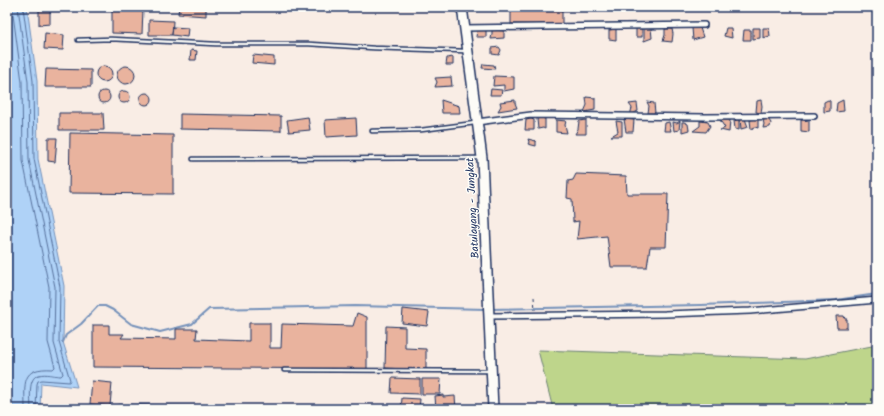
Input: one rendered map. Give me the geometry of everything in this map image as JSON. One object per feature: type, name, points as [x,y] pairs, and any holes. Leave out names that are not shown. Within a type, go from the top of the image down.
[{"type":"highway","name":"Batulayang - Jungkat","points":[[462,7],[482,158],[493,409]]},
{"type":"street","points":[[464,28],[704,25]]},
{"type":"street","points":[[478,122],[531,115],[705,117],[814,116]]},
{"type":"street","points":[[488,311],[665,314],[797,308],[877,300]]},
{"type":"lane","points":[[78,40],[111,39],[216,44],[309,44],[468,51]]},
{"type":"lane","points":[[372,131],[421,130],[478,122]]},
{"type":"lane","points":[[193,159],[482,158]]},
{"type":"lane","points":[[284,370],[491,371]]},
{"type":"lane","points":[[119,407],[248,409]]},
{"type":"path","points":[[534,297],[535,312]]},
{"type":"green space","points":[[877,345],[877,409],[553,409],[538,350],[805,359]]},
{"type":"water","points":[[7,7],[27,7],[37,81],[38,159],[64,286],[63,342],[77,387],[41,383],[40,409],[7,409]]},
{"type":"building","points":[[39,7],[50,7],[50,24],[39,25]]},
{"type":"building","points":[[179,7],[206,7],[206,16],[178,14]]},
{"type":"building","points":[[511,7],[562,7],[562,25],[511,24]]},
{"type":"building","points":[[112,8],[143,9],[142,34],[112,33]]},
{"type":"building","points":[[149,20],[173,21],[172,35],[149,35]]},
{"type":"building","points":[[173,27],[188,28],[187,37],[172,35]]},
{"type":"building","points":[[636,28],[642,29],[642,37],[636,37]]},
{"type":"building","points":[[651,28],[652,38],[644,41],[644,29]]},
{"type":"building","points":[[692,28],[700,28],[703,37],[693,40]]},
{"type":"building","points":[[726,28],[731,28],[732,38],[724,36]]},
{"type":"building","points":[[753,28],[760,28],[760,38],[753,39]]},
{"type":"building","points":[[763,28],[769,28],[770,36],[763,38]]},
{"type":"building","points":[[616,29],[616,40],[609,39],[609,30]]},
{"type":"building","points":[[665,29],[672,29],[672,42],[663,41]]},
{"type":"building","points":[[477,30],[486,30],[486,37],[476,37]]},
{"type":"building","points":[[492,30],[504,31],[504,38],[491,39]]},
{"type":"building","points":[[744,30],[751,30],[751,40],[743,40]]},
{"type":"building","points":[[45,33],[64,35],[63,50],[44,49]]},
{"type":"building","points":[[499,47],[501,50],[499,55],[492,54],[492,48]]},
{"type":"building","points":[[191,50],[197,51],[196,60],[190,60]]},
{"type":"building","points":[[253,55],[274,57],[274,65],[252,63]]},
{"type":"building","points":[[453,57],[453,65],[446,65],[447,58]]},
{"type":"building","points":[[483,64],[494,65],[495,69],[482,68]]},
{"type":"building","points":[[104,66],[110,68],[112,74],[110,80],[104,82],[98,80],[96,74],[98,68]]},
{"type":"building","points":[[126,66],[132,69],[135,75],[132,81],[126,84],[120,81],[117,75],[120,69]]},
{"type":"building","points":[[46,69],[91,70],[91,87],[45,87]]},
{"type":"building","points":[[494,76],[514,77],[514,89],[504,91],[504,85],[493,86]]},
{"type":"building","points":[[451,77],[452,86],[435,87],[437,82],[435,78]]},
{"type":"building","points":[[491,89],[502,90],[501,95],[490,95]]},
{"type":"building","points":[[104,91],[108,93],[110,97],[108,101],[104,103],[100,101],[98,97],[100,93]]},
{"type":"building","points":[[122,91],[126,91],[130,97],[126,103],[122,103],[118,99],[118,95]]},
{"type":"building","points":[[148,93],[151,94],[151,104],[144,105],[141,104],[140,97],[141,94]]},
{"type":"building","points":[[586,97],[595,98],[595,110],[584,112],[587,105]]},
{"type":"building","points":[[441,100],[459,106],[460,113],[442,113]]},
{"type":"building","points":[[515,100],[517,108],[498,111],[501,106],[500,102]]},
{"type":"building","points":[[761,100],[761,113],[756,112],[757,101]]},
{"type":"building","points":[[828,100],[830,101],[830,111],[824,112],[824,102]]},
{"type":"building","points":[[843,100],[844,111],[836,112],[837,103]]},
{"type":"building","points":[[647,102],[654,103],[655,113],[648,113],[649,106]]},
{"type":"building","points":[[637,103],[638,111],[630,115],[632,108],[629,104]]},
{"type":"building","points":[[59,113],[103,113],[104,130],[59,130]]},
{"type":"building","points":[[180,114],[281,116],[281,131],[180,129]]},
{"type":"building","points":[[308,117],[310,130],[289,132],[287,120]]},
{"type":"building","points":[[356,118],[357,135],[326,137],[325,120]]},
{"type":"building","points":[[740,118],[745,119],[748,127],[741,129]]},
{"type":"building","points":[[537,119],[545,119],[545,129],[538,129]]},
{"type":"building","points":[[624,119],[634,120],[633,132],[626,132]]},
{"type":"building","points":[[758,119],[758,128],[755,127],[751,129],[750,120]]},
{"type":"building","points":[[768,119],[771,123],[770,127],[763,128],[763,120]]},
{"type":"building","points":[[526,120],[534,120],[534,130],[525,130]]},
{"type":"building","points":[[556,120],[566,121],[565,125],[567,133],[556,132]]},
{"type":"building","points":[[586,120],[586,134],[575,134],[578,129],[579,121]]},
{"type":"building","points":[[720,120],[730,120],[729,132],[720,130],[725,128]]},
{"type":"building","points":[[739,120],[739,130],[735,129],[734,121]]},
{"type":"building","points":[[801,120],[809,121],[809,132],[801,131]]},
{"type":"building","points":[[616,121],[622,122],[622,136],[611,136],[618,132]]},
{"type":"building","points":[[680,121],[679,130],[674,131],[673,122],[677,123]]},
{"type":"building","points":[[700,121],[708,122],[710,126],[706,132],[693,131],[700,126]]},
{"type":"building","points":[[669,122],[671,131],[664,131],[665,123]]},
{"type":"building","points":[[682,122],[688,124],[689,130],[682,132]]},
{"type":"building","points":[[70,133],[173,135],[173,194],[69,193]]},
{"type":"building","points":[[48,138],[57,138],[55,162],[48,161]]},
{"type":"building","points":[[528,139],[536,141],[536,146],[528,144]]},
{"type":"building","points":[[576,174],[626,176],[627,194],[668,194],[666,247],[650,247],[647,267],[611,267],[607,236],[577,239],[579,221],[573,222],[572,199],[567,198],[568,181],[573,180]]},
{"type":"building","points":[[403,309],[429,312],[427,326],[402,323]]},
{"type":"building","points":[[357,313],[367,317],[367,369],[93,367],[93,325],[109,325],[109,334],[124,334],[121,338],[176,339],[176,329],[197,329],[196,339],[249,341],[249,323],[270,323],[270,348],[281,348],[282,324],[353,326]]},
{"type":"building","points":[[836,316],[844,316],[845,319],[847,319],[847,328],[837,328]]},
{"type":"building","points":[[386,326],[405,327],[405,348],[426,349],[426,370],[385,368]]},
{"type":"building","points":[[392,378],[420,379],[420,394],[391,393]]},
{"type":"building","points":[[422,379],[441,379],[440,394],[422,394]]},
{"type":"building","points":[[92,381],[112,383],[110,406],[90,404]]},
{"type":"building","points":[[443,395],[443,397],[455,396],[456,409],[436,409],[435,396]]},
{"type":"building","points":[[402,398],[420,399],[419,409],[401,409]]},
{"type":"waterway","points":[[491,309],[701,305],[836,300],[877,294]]},
{"type":"waterway","points":[[62,342],[66,335],[81,324],[98,306],[105,306],[113,310],[131,324],[160,332],[192,324],[209,309],[355,306],[486,309]]}]
